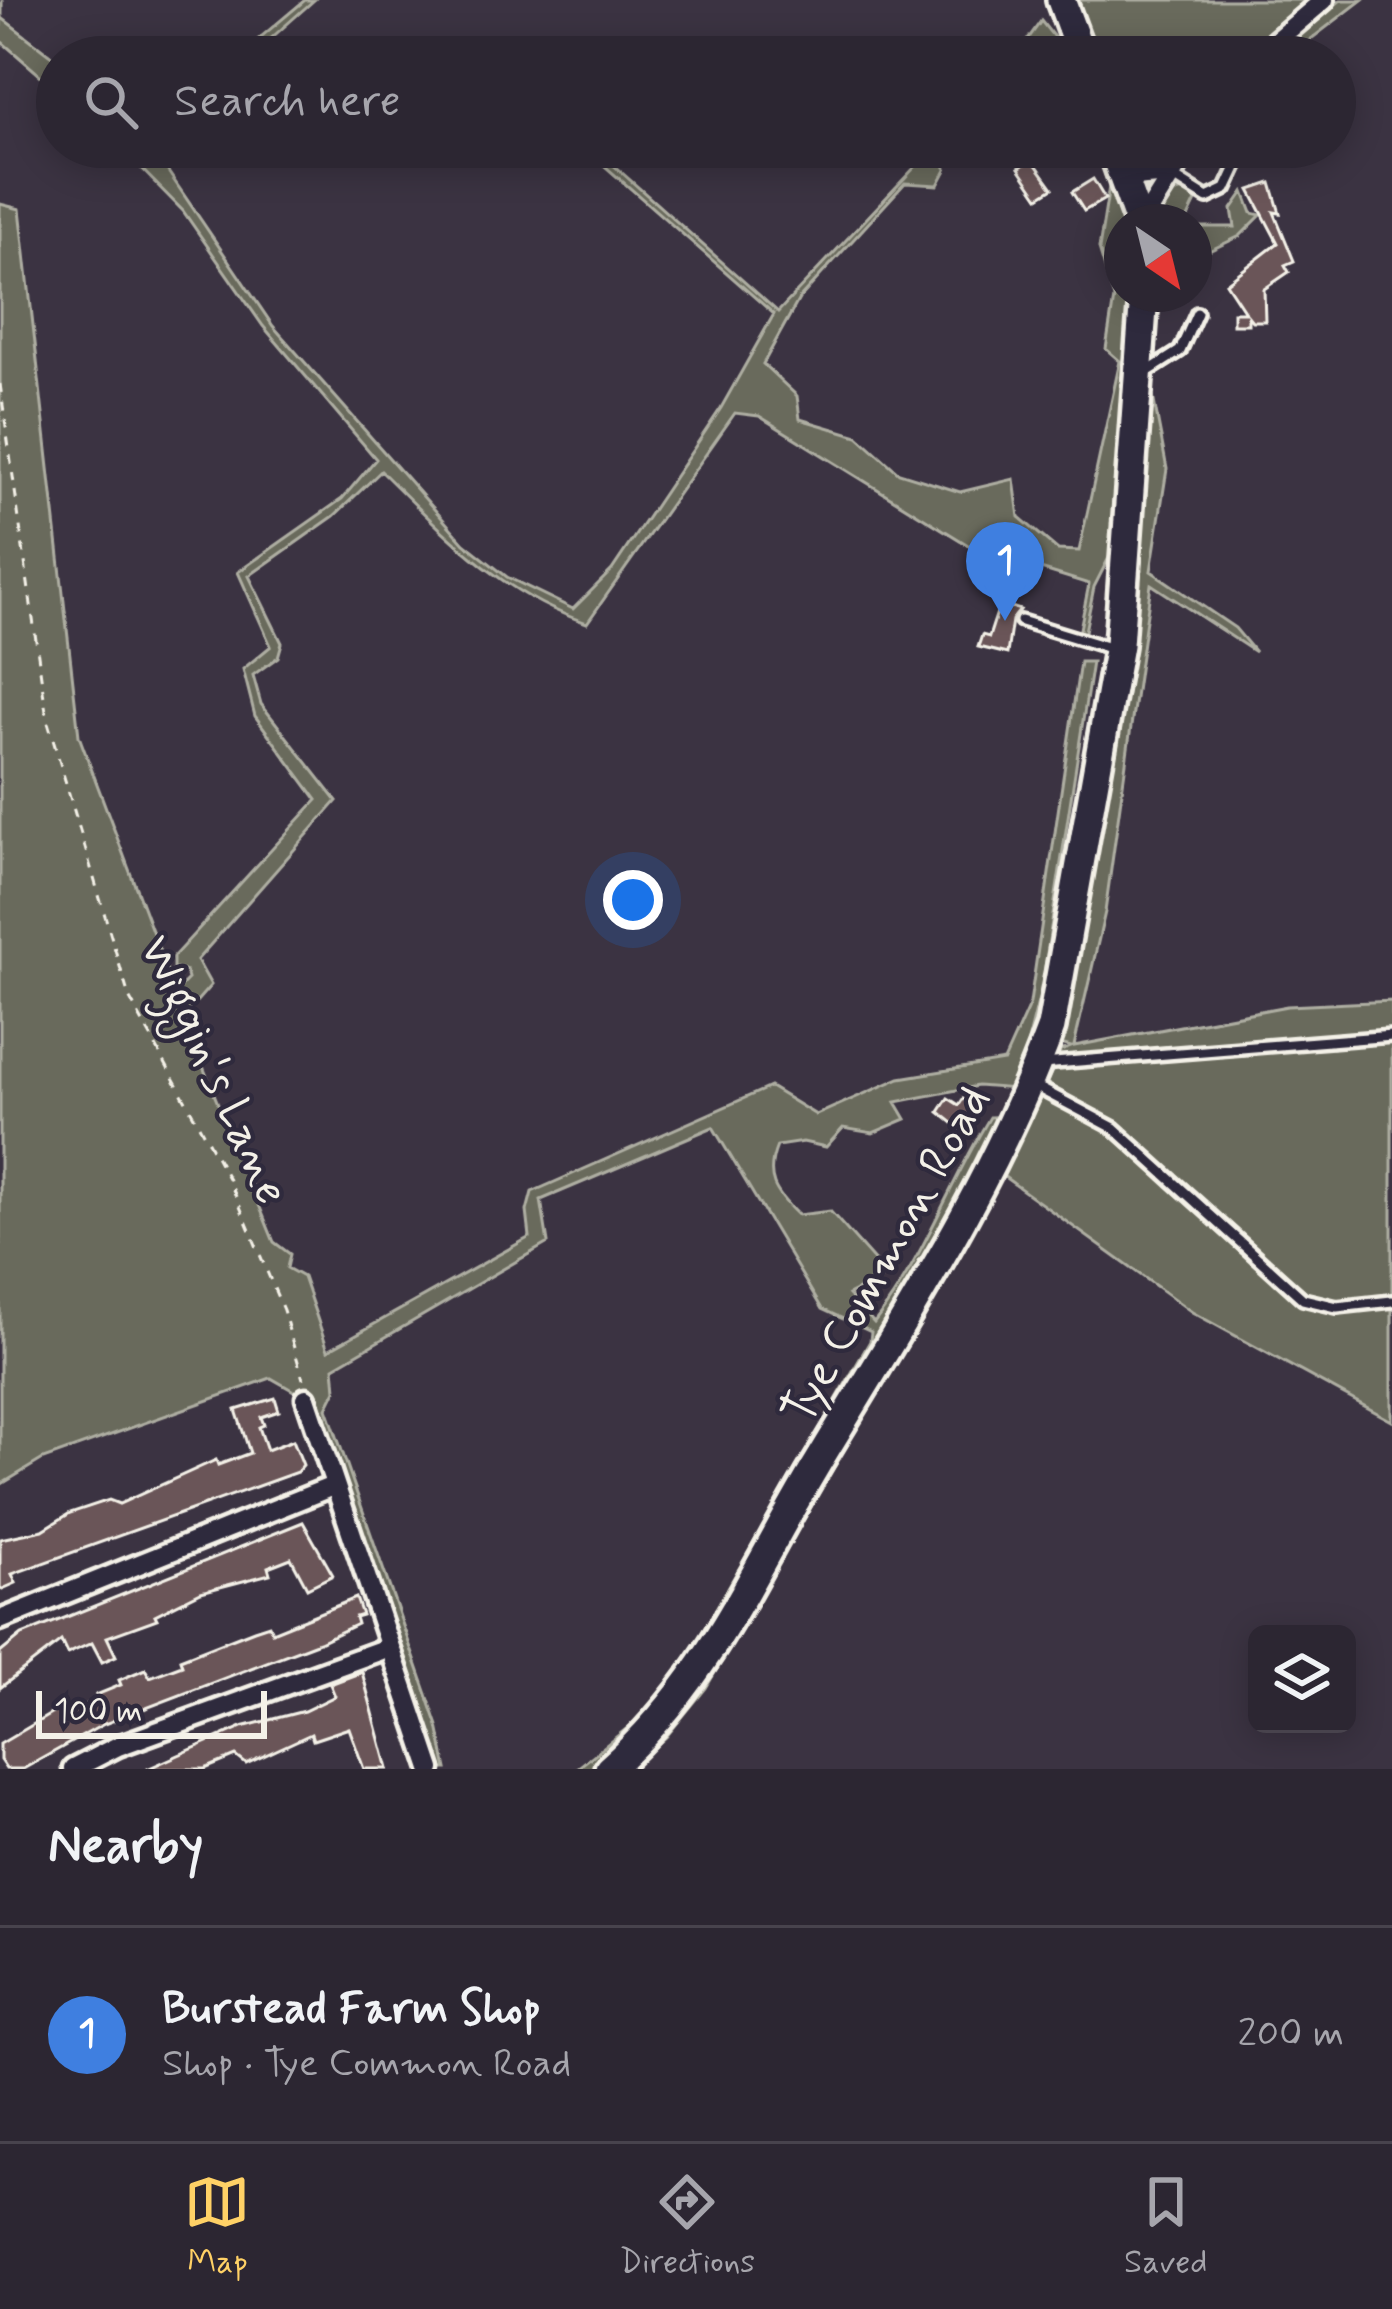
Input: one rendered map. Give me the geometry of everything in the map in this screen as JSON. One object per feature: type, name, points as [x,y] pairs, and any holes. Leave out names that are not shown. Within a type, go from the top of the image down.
[{"type":"street","points":[[1061,0],[1071,36]]},
{"type":"street","points":[[1282,36],[1324,0]]},
{"type":"street","points":[[1119,168],[1133,204]]},
{"type":"street","points":[[1150,204],[1173,168]]},
{"type":"street","points":[[1123,178],[1168,174]]},
{"type":"street","name":"Tye Common Road","points":[[609,1769],[692,1684],[955,1235],[1034,1074],[1051,1027],[1118,650],[1143,312]]},
{"type":"street","points":[[306,1398],[431,1769]]},
{"type":"street","points":[[0,1620],[333,1486]]},
{"type":"street","points":[[73,1769],[118,1746],[387,1648]]},
{"type":"lane","points":[[1168,174],[1208,198],[1226,189],[1236,168]]},
{"type":"lane","points":[[1139,376],[1180,351],[1197,313]]},
{"type":"lane","points":[[1021,621],[1118,650]]},
{"type":"lane","points":[[1034,1074],[1392,1036]]},
{"type":"lane","points":[[1034,1074],[1114,1128],[1303,1299],[1337,1307],[1392,1301]]},
{"type":"path","name":"Wiggin's Lane","points":[[0,384],[47,719],[102,908],[129,997],[229,1180],[295,1347],[306,1398]]},
{"type":"green space","points":[[2,0],[2,18],[36,44],[36,72],[2,42],[0,49]]},
{"type":"green space","points":[[305,0],[314,0],[274,36],[262,36]]},
{"type":"green space","points":[[1061,0],[1324,0],[1282,36],[1074,36]]},
{"type":"green space","points":[[1341,0],[1362,0],[1315,36],[1296,36]]},
{"type":"green space","points":[[1041,21],[1053,36],[1030,36]]},
{"type":"green space","points":[[141,168],[167,168],[273,326],[464,543],[507,577],[573,609],[612,570],[721,408],[774,314],[607,168],[617,168],[778,312],[914,168],[946,168],[938,185],[905,183],[799,299],[763,364],[797,396],[800,419],[858,436],[899,473],[960,492],[1014,479],[1019,517],[1058,550],[1079,551],[1120,361],[1106,349],[1112,312],[1142,312],[1122,532],[1094,587],[1083,641],[1078,639],[1089,584],[973,548],[759,416],[735,413],[587,623],[500,579],[381,471],[334,516],[249,576],[282,643],[278,657],[253,675],[261,704],[337,801],[197,960],[211,985],[183,1017],[274,1242],[290,1254],[287,1268],[303,1277],[328,1350],[530,1237],[527,1211],[532,1192],[770,1087],[816,1115],[900,1078],[1004,1061],[1030,1003],[1080,662],[1092,662],[1042,986],[1016,1089],[977,1086],[896,1102],[906,1119],[873,1133],[843,1128],[826,1147],[803,1142],[777,1146],[773,1157],[774,1184],[790,1207],[798,1215],[830,1211],[887,1275],[848,1295],[874,1323],[922,1248],[990,1117],[1015,1116],[1005,1137],[1020,1138],[1053,1069],[1053,1054],[1071,1047],[1057,1043],[1095,868],[1098,782],[1136,560],[1153,396],[1167,469],[1151,571],[1235,628],[1255,652],[1151,584],[1105,912],[1074,1046],[1287,1006],[1392,1001],[1392,1421],[1192,1312],[1003,1176],[706,1688],[666,1737],[629,1769],[609,1769],[704,1650],[606,1760],[593,1769],[576,1769],[640,1718],[681,1669],[870,1341],[871,1332],[822,1309],[713,1127],[541,1200],[548,1243],[334,1367],[336,1390],[327,1408],[438,1726],[447,1769],[431,1769],[306,1398],[271,1378],[43,1459],[0,1485],[0,204],[20,209],[79,736],[175,992],[188,979],[186,972],[173,968],[173,957],[317,800],[255,716],[243,669],[271,646],[238,572],[342,499],[376,459],[263,326],[183,211]]},
{"type":"green space","points":[[1111,174],[1128,204],[1106,204]]},
{"type":"green space","points":[[1188,189],[1196,201],[1163,204]]},
{"type":"green space","points":[[1244,192],[1252,213],[1261,215],[1240,236],[1212,249],[1212,227],[1235,227],[1232,209]]},
{"type":"green space","points":[[1104,218],[1104,265],[1099,249]]},
{"type":"building","points":[[1019,168],[1039,168],[1053,188],[1039,197]]},
{"type":"building","points":[[1093,179],[1105,199],[1084,211],[1072,192]]},
{"type":"building","points":[[1271,183],[1280,213],[1274,212],[1294,261],[1285,265],[1289,272],[1264,289],[1265,321],[1252,321],[1248,316],[1248,324],[1233,324],[1233,312],[1245,312],[1226,283],[1278,243],[1250,190]]},
{"type":"building","points":[[1000,603],[1020,610],[1012,620],[1007,654],[978,647],[982,635],[989,637]]},
{"type":"building","points":[[948,1098],[959,1105],[963,1099],[979,1109],[964,1132],[939,1112]]},
{"type":"building","points":[[275,1398],[279,1411],[261,1417],[264,1425],[259,1427],[267,1450],[293,1440],[303,1465],[297,1472],[12,1574],[16,1583],[0,1590],[0,1539],[43,1530],[70,1513],[109,1500],[119,1504],[216,1460],[218,1465],[250,1453],[236,1410]]},
{"type":"building","points":[[303,1522],[333,1575],[307,1588],[291,1558],[268,1567],[270,1574],[201,1592],[155,1615],[157,1619],[107,1637],[116,1656],[102,1662],[92,1643],[67,1654],[61,1641],[0,1688],[0,1653],[22,1635]]},
{"type":"building","points":[[356,1598],[362,1615],[355,1617],[357,1624],[319,1642],[104,1724],[23,1769],[6,1769],[0,1760],[0,1744],[61,1708],[63,1715],[98,1699],[96,1695],[121,1685],[119,1680],[145,1669],[150,1677],[182,1665],[180,1659],[254,1630],[269,1625],[272,1632]]},
{"type":"building","points":[[362,1672],[388,1769],[364,1769],[349,1728],[313,1740],[311,1734],[246,1764],[236,1756],[205,1769],[147,1769],[242,1727],[304,1711],[335,1696],[330,1684]]},
{"type":"place","name":"Burstead Farm Shop","points":[[1005,621]]}]
